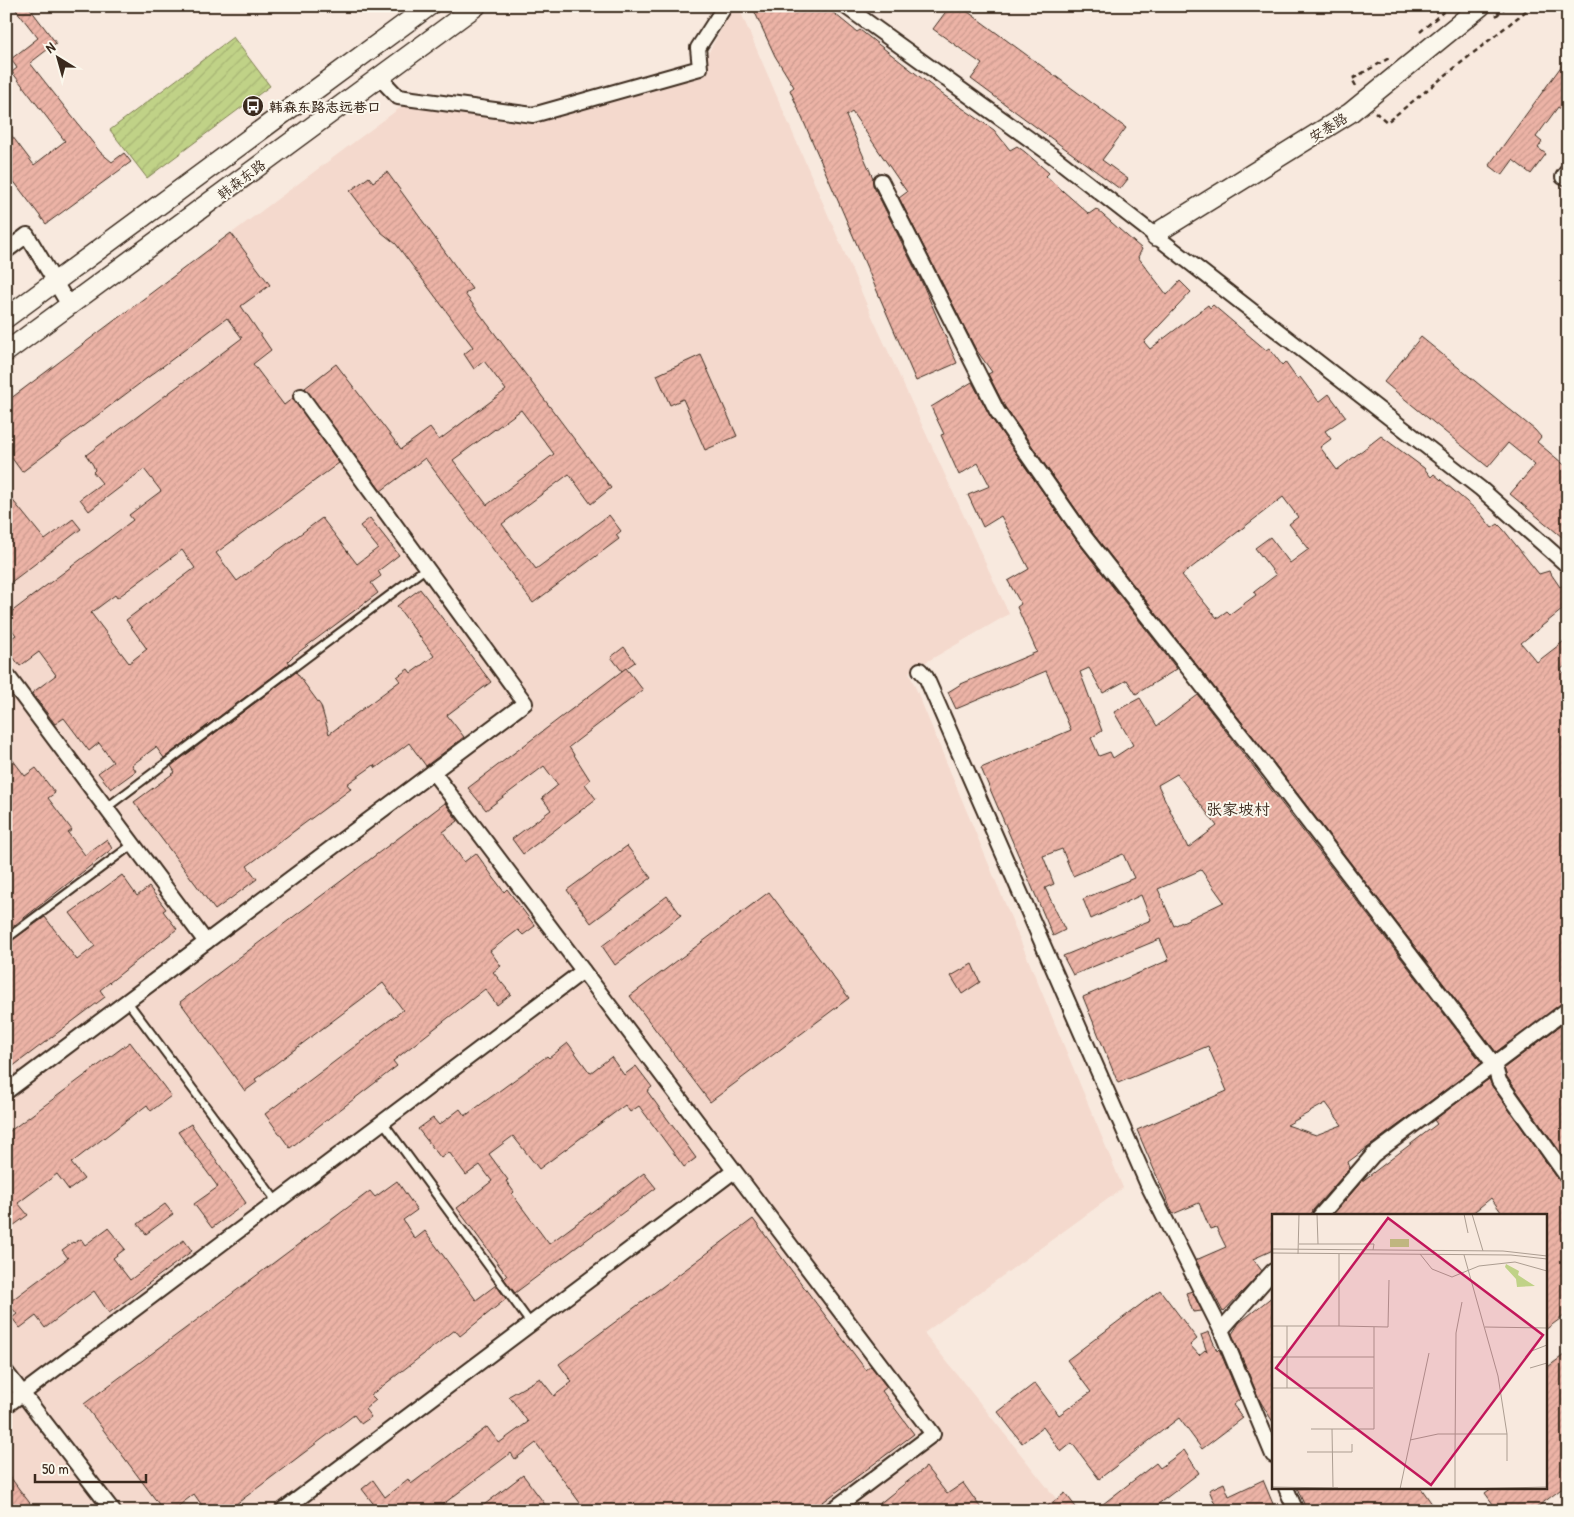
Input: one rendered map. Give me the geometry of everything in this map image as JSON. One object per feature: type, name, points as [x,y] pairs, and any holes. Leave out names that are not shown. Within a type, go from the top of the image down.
[{"type":"main road","name":"韩森东路","points":[[6,318],[429,6]]},
{"type":"main road","name":"韩森东路","points":[[6,352],[70,307],[476,6]]},
{"type":"main road","name":"安泰路","points":[[1159,233],[1350,114],[1481,6]]},
{"type":"street","points":[[379,78],[398,96],[533,115],[700,68],[698,48],[725,6]]},
{"type":"street","points":[[845,6],[1159,233],[1481,489],[1568,566]]},
{"type":"street","points":[[881,181],[996,411],[1084,536],[1263,763],[1494,1064],[1499,1081],[1568,1178]]},
{"type":"street","points":[[6,252],[28,236],[70,307]]},
{"type":"street","points":[[6,1092],[525,703],[301,396]]},
{"type":"street","points":[[920,670],[926,677],[1147,1183],[1222,1330],[1272,1453]]},
{"type":"street","points":[[6,674],[206,942]]},
{"type":"street","points":[[433,772],[933,1434],[830,1511]]},
{"type":"street","points":[[6,1406],[583,971]]},
{"type":"street","points":[[1322,1214],[1373,1154],[1568,1009]]},
{"type":"street","points":[[282,1511],[734,1171]]},
{"type":"street","points":[[1222,1330],[1272,1272]]},
{"type":"street","points":[[6,1372],[113,1511]]},
{"type":"street","points":[[1287,1490],[1296,1511]]},
{"type":"lane","points":[[106,808],[426,568]]},
{"type":"lane","points":[[6,939],[133,844]]},
{"type":"lane","points":[[127,1001],[277,1202]]},
{"type":"lane","points":[[383,1122],[531,1324]]},
{"type":"path","points":[[1363,102],[1387,122],[1532,6]]},
{"type":"shaded area","points":[[734,6],[738,6],[870,312],[1009,614],[909,672],[1123,1188],[924,1333],[1066,1511],[6,1511],[6,401],[412,99],[533,115],[700,68]]},
{"type":"green space","points":[[233,37],[270,86],[147,178],[110,130]]},
{"type":"building","points":[[13,6],[28,6],[56,43],[30,63],[100,152],[112,162],[124,153],[131,162],[46,224],[6,171],[6,128],[34,165],[65,141],[12,72],[17,68],[11,59],[38,38]]},
{"type":"building","points":[[752,6],[825,6],[857,32],[860,30],[942,94],[994,130],[1010,150],[1017,146],[1025,152],[1049,173],[1046,176],[1089,214],[1096,209],[1142,249],[1138,257],[1167,295],[1180,281],[1191,292],[1144,342],[1150,349],[1208,305],[1210,308],[1213,305],[1266,350],[1269,348],[1282,365],[1285,362],[1297,379],[1300,377],[1319,402],[1329,394],[1346,417],[1325,431],[1331,439],[1320,447],[1337,470],[1381,436],[1424,468],[1431,477],[1434,474],[1480,513],[1492,528],[1498,524],[1539,574],[1549,571],[1560,587],[1568,582],[1568,605],[1521,643],[1537,662],[1568,638],[1568,664],[1561,669],[1568,679],[1568,1000],[1496,1052],[1270,758],[1091,531],[1005,407],[988,374],[992,372],[975,348],[899,198],[907,192],[852,112],[846,116],[873,178],[873,185],[924,287],[957,363],[916,381],[790,90],[794,87],[775,56]],"holes":[[[1283,497],[1298,517],[1289,524],[1309,549],[1290,563],[1270,537],[1255,548],[1276,575],[1254,592],[1256,595],[1230,614],[1227,611],[1217,618],[1182,575]]]},
{"type":"building","points":[[950,6],[960,6],[1126,128],[1102,160],[1128,179],[1120,189],[971,79],[982,64],[933,29]]},
{"type":"building","points":[[1568,57],[1568,114],[1558,107],[1536,137],[1542,142],[1538,148],[1546,154],[1531,174],[1513,160],[1502,175],[1489,165]]},
{"type":"building","points":[[387,172],[472,289],[465,294],[611,488],[591,504],[569,474],[502,524],[536,569],[609,515],[621,531],[616,535],[619,539],[533,603],[425,458],[381,491],[305,388],[336,364],[401,449],[430,428],[439,440],[506,390],[484,361],[474,369],[464,354],[473,347],[396,244],[381,232],[350,191],[369,177],[373,182]],"holes":[[[521,410],[554,454],[487,505],[453,460]]]},
{"type":"building","points":[[231,233],[270,285],[241,306],[271,350],[253,364],[284,405],[293,398],[339,463],[216,553],[237,581],[322,518],[357,564],[378,548],[360,526],[370,518],[399,555],[378,571],[381,576],[371,583],[378,593],[292,657],[288,661],[290,664],[164,758],[156,747],[132,765],[136,771],[111,789],[98,773],[113,762],[99,743],[89,751],[64,718],[55,724],[32,693],[56,675],[39,652],[20,666],[6,648],[6,642],[16,635],[6,622],[6,616],[133,520],[129,515],[161,491],[144,469],[89,511],[80,499],[102,483],[93,472],[95,470],[93,465],[86,455],[242,338],[227,318],[22,472],[6,450],[6,402]],"holes":[[[182,550],[195,568],[126,620],[147,649],[129,663],[91,613],[115,595],[117,598]]]},
{"type":"building","points":[[1421,337],[1535,430],[1541,437],[1537,442],[1568,468],[1568,542],[1510,494],[1535,465],[1508,443],[1488,467],[1384,382]]},
{"type":"building","points":[[701,355],[737,436],[705,450],[683,399],[670,405],[657,375]]},
{"type":"building","points":[[972,382],[990,416],[1077,541],[1177,669],[1136,694],[1127,680],[1103,693],[1089,668],[1080,672],[1102,731],[1091,738],[1099,756],[1110,752],[1113,758],[1133,745],[1114,712],[1140,698],[1157,726],[1198,695],[1482,1063],[1348,1162],[1350,1168],[1313,1210],[1312,1214],[1272,1214],[1272,1250],[1253,1259],[1262,1271],[1223,1312],[1196,1260],[1226,1247],[1216,1227],[1210,1229],[1199,1203],[1173,1214],[1137,1130],[1227,1091],[1208,1046],[1118,1083],[1083,997],[1169,960],[1160,939],[1073,975],[1063,956],[1151,920],[1141,895],[1091,919],[1083,899],[1134,878],[1123,854],[1073,876],[1062,849],[1043,856],[1054,884],[1045,888],[1065,930],[1053,936],[981,768],[1071,730],[1046,671],[956,709],[948,692],[961,684],[1037,652],[1017,607],[1021,604],[1008,581],[1029,569],[1001,516],[983,527],[968,495],[990,486],[978,463],[959,475],[941,435],[944,434],[931,407]],"holes":[[[1177,774],[1217,826],[1188,848],[1158,785]],[[1201,870],[1224,902],[1174,926],[1158,889]],[[1326,1103],[1342,1125],[1316,1135],[1287,1125]]]},
{"type":"building","points":[[6,492],[45,540],[73,519],[81,529],[6,586]]},
{"type":"building","points":[[420,589],[491,682],[447,715],[464,737],[426,766],[409,743],[376,768],[374,765],[347,784],[351,789],[247,866],[257,879],[215,910],[134,802],[175,772],[171,766],[296,672],[321,706],[329,734],[400,681],[397,677],[408,669],[411,673],[434,656],[397,606]]},
{"type":"building","points":[[624,647],[635,662],[622,671],[611,657]]},
{"type":"building","points":[[626,668],[643,690],[569,747],[590,780],[585,784],[596,799],[523,854],[512,839],[551,810],[542,798],[558,785],[544,766],[486,810],[468,788]]},
{"type":"building","points":[[6,751],[25,776],[36,768],[55,793],[48,798],[72,830],[68,833],[85,855],[107,839],[112,849],[6,932]]},
{"type":"building","points":[[445,803],[458,821],[443,832],[464,862],[476,853],[504,892],[507,889],[535,926],[523,935],[518,930],[490,951],[501,966],[493,972],[511,994],[497,1005],[485,989],[393,1061],[397,1066],[290,1148],[265,1114],[403,1010],[383,983],[255,1079],[257,1082],[245,1091],[180,1002]]},
{"type":"building","points":[[627,846],[651,878],[591,923],[567,890]]},
{"type":"building","points":[[122,875],[137,896],[149,887],[166,909],[163,911],[177,929],[100,990],[105,997],[12,1067],[6,1059],[6,944],[45,917],[77,960],[95,946],[70,913]]},
{"type":"building","points":[[769,892],[849,998],[710,1102],[630,996]]},
{"type":"building","points":[[667,896],[681,915],[615,965],[602,946]]},
{"type":"building","points":[[972,964],[980,982],[962,994],[951,976]]},
{"type":"building","points":[[1568,1020],[1568,1163],[1507,1077],[1504,1068]]},
{"type":"building","points":[[130,1042],[171,1096],[151,1111],[147,1105],[71,1163],[84,1179],[69,1190],[57,1174],[18,1203],[28,1215],[6,1231],[6,1134]]},
{"type":"building","points":[[568,1043],[590,1073],[611,1057],[624,1075],[636,1066],[652,1087],[647,1091],[696,1158],[684,1167],[639,1106],[630,1112],[625,1105],[539,1169],[513,1136],[489,1154],[508,1180],[506,1181],[514,1192],[512,1194],[549,1244],[644,1173],[656,1188],[515,1293],[504,1279],[507,1276],[457,1208],[492,1181],[480,1165],[466,1175],[449,1152],[441,1158],[418,1129],[433,1118],[439,1125],[460,1109],[465,1116],[547,1056],[549,1058]]},
{"type":"building","points":[[1489,1079],[1492,1086],[1561,1183],[1568,1187],[1568,1313],[1546,1329],[1546,1214],[1503,1214],[1491,1198],[1471,1214],[1334,1214],[1361,1182],[1437,1124],[1434,1120]]},
{"type":"building","points":[[191,1124],[246,1203],[212,1228],[194,1204],[218,1187],[178,1132]]},
{"type":"building","points":[[397,1181],[417,1210],[403,1220],[415,1239],[425,1231],[476,1300],[496,1285],[506,1299],[460,1336],[455,1330],[371,1395],[376,1400],[365,1409],[371,1417],[361,1424],[354,1415],[227,1511],[206,1511],[194,1494],[172,1511],[164,1511],[84,1404],[370,1191],[375,1197]]},
{"type":"building","points":[[165,1204],[173,1214],[146,1234],[138,1224]]},
{"type":"building","points":[[753,1219],[866,1370],[871,1366],[887,1387],[882,1391],[914,1434],[811,1511],[586,1511],[536,1443],[515,1459],[511,1453],[434,1511],[379,1511],[362,1489],[373,1480],[385,1497],[408,1479],[411,1484],[487,1427],[499,1443],[528,1422],[509,1396],[540,1378],[554,1396],[572,1382],[559,1364]]},
{"type":"building","points":[[108,1228],[125,1249],[113,1258],[130,1280],[184,1240],[192,1251],[109,1313],[94,1291],[45,1328],[36,1316],[20,1328],[12,1318],[17,1314],[8,1303],[68,1258],[62,1250],[81,1239],[85,1245]]},
{"type":"building","points":[[1160,1290],[1197,1339],[1190,1345],[1199,1355],[1205,1350],[1207,1352],[1201,1335],[1209,1332],[1217,1351],[1219,1349],[1240,1399],[1233,1405],[1243,1418],[1202,1449],[1179,1418],[1099,1479],[1072,1443],[1061,1452],[1043,1427],[1022,1443],[998,1412],[1035,1383],[1059,1415],[1091,1392],[1067,1360]]},
{"type":"building","points":[[1192,1291],[1202,1311],[1193,1312],[1186,1293]]},
{"type":"building","points":[[1272,1297],[1272,1420],[1260,1401],[1232,1334],[1239,1323]]},
{"type":"building","points":[[1568,1352],[1568,1484],[1532,1511],[1498,1511],[1485,1493],[1489,1490],[1546,1490],[1546,1368]]},
{"type":"building","points":[[1184,1450],[1199,1473],[1149,1511],[1094,1511],[1156,1463],[1160,1468]]},
{"type":"building","points":[[926,1467],[947,1494],[963,1483],[983,1511],[870,1511]]},
{"type":"building","points":[[6,1471],[19,1489],[36,1511],[6,1511]]},
{"type":"building","points":[[523,1475],[550,1511],[476,1511]]},
{"type":"building","points":[[1263,1480],[1276,1511],[1218,1511],[1209,1490],[1224,1483],[1229,1496]]},
{"type":"building","points":[[1298,1490],[1422,1490],[1437,1511],[1307,1511]]},
{"type":"building","points":[[1065,1493],[1079,1511],[1041,1511]]},
{"type":"place","name":"韩森东路志远巷口","points":[[253,106]]},
{"type":"district","name":"张家坡村","points":[[1238,809]]}]
